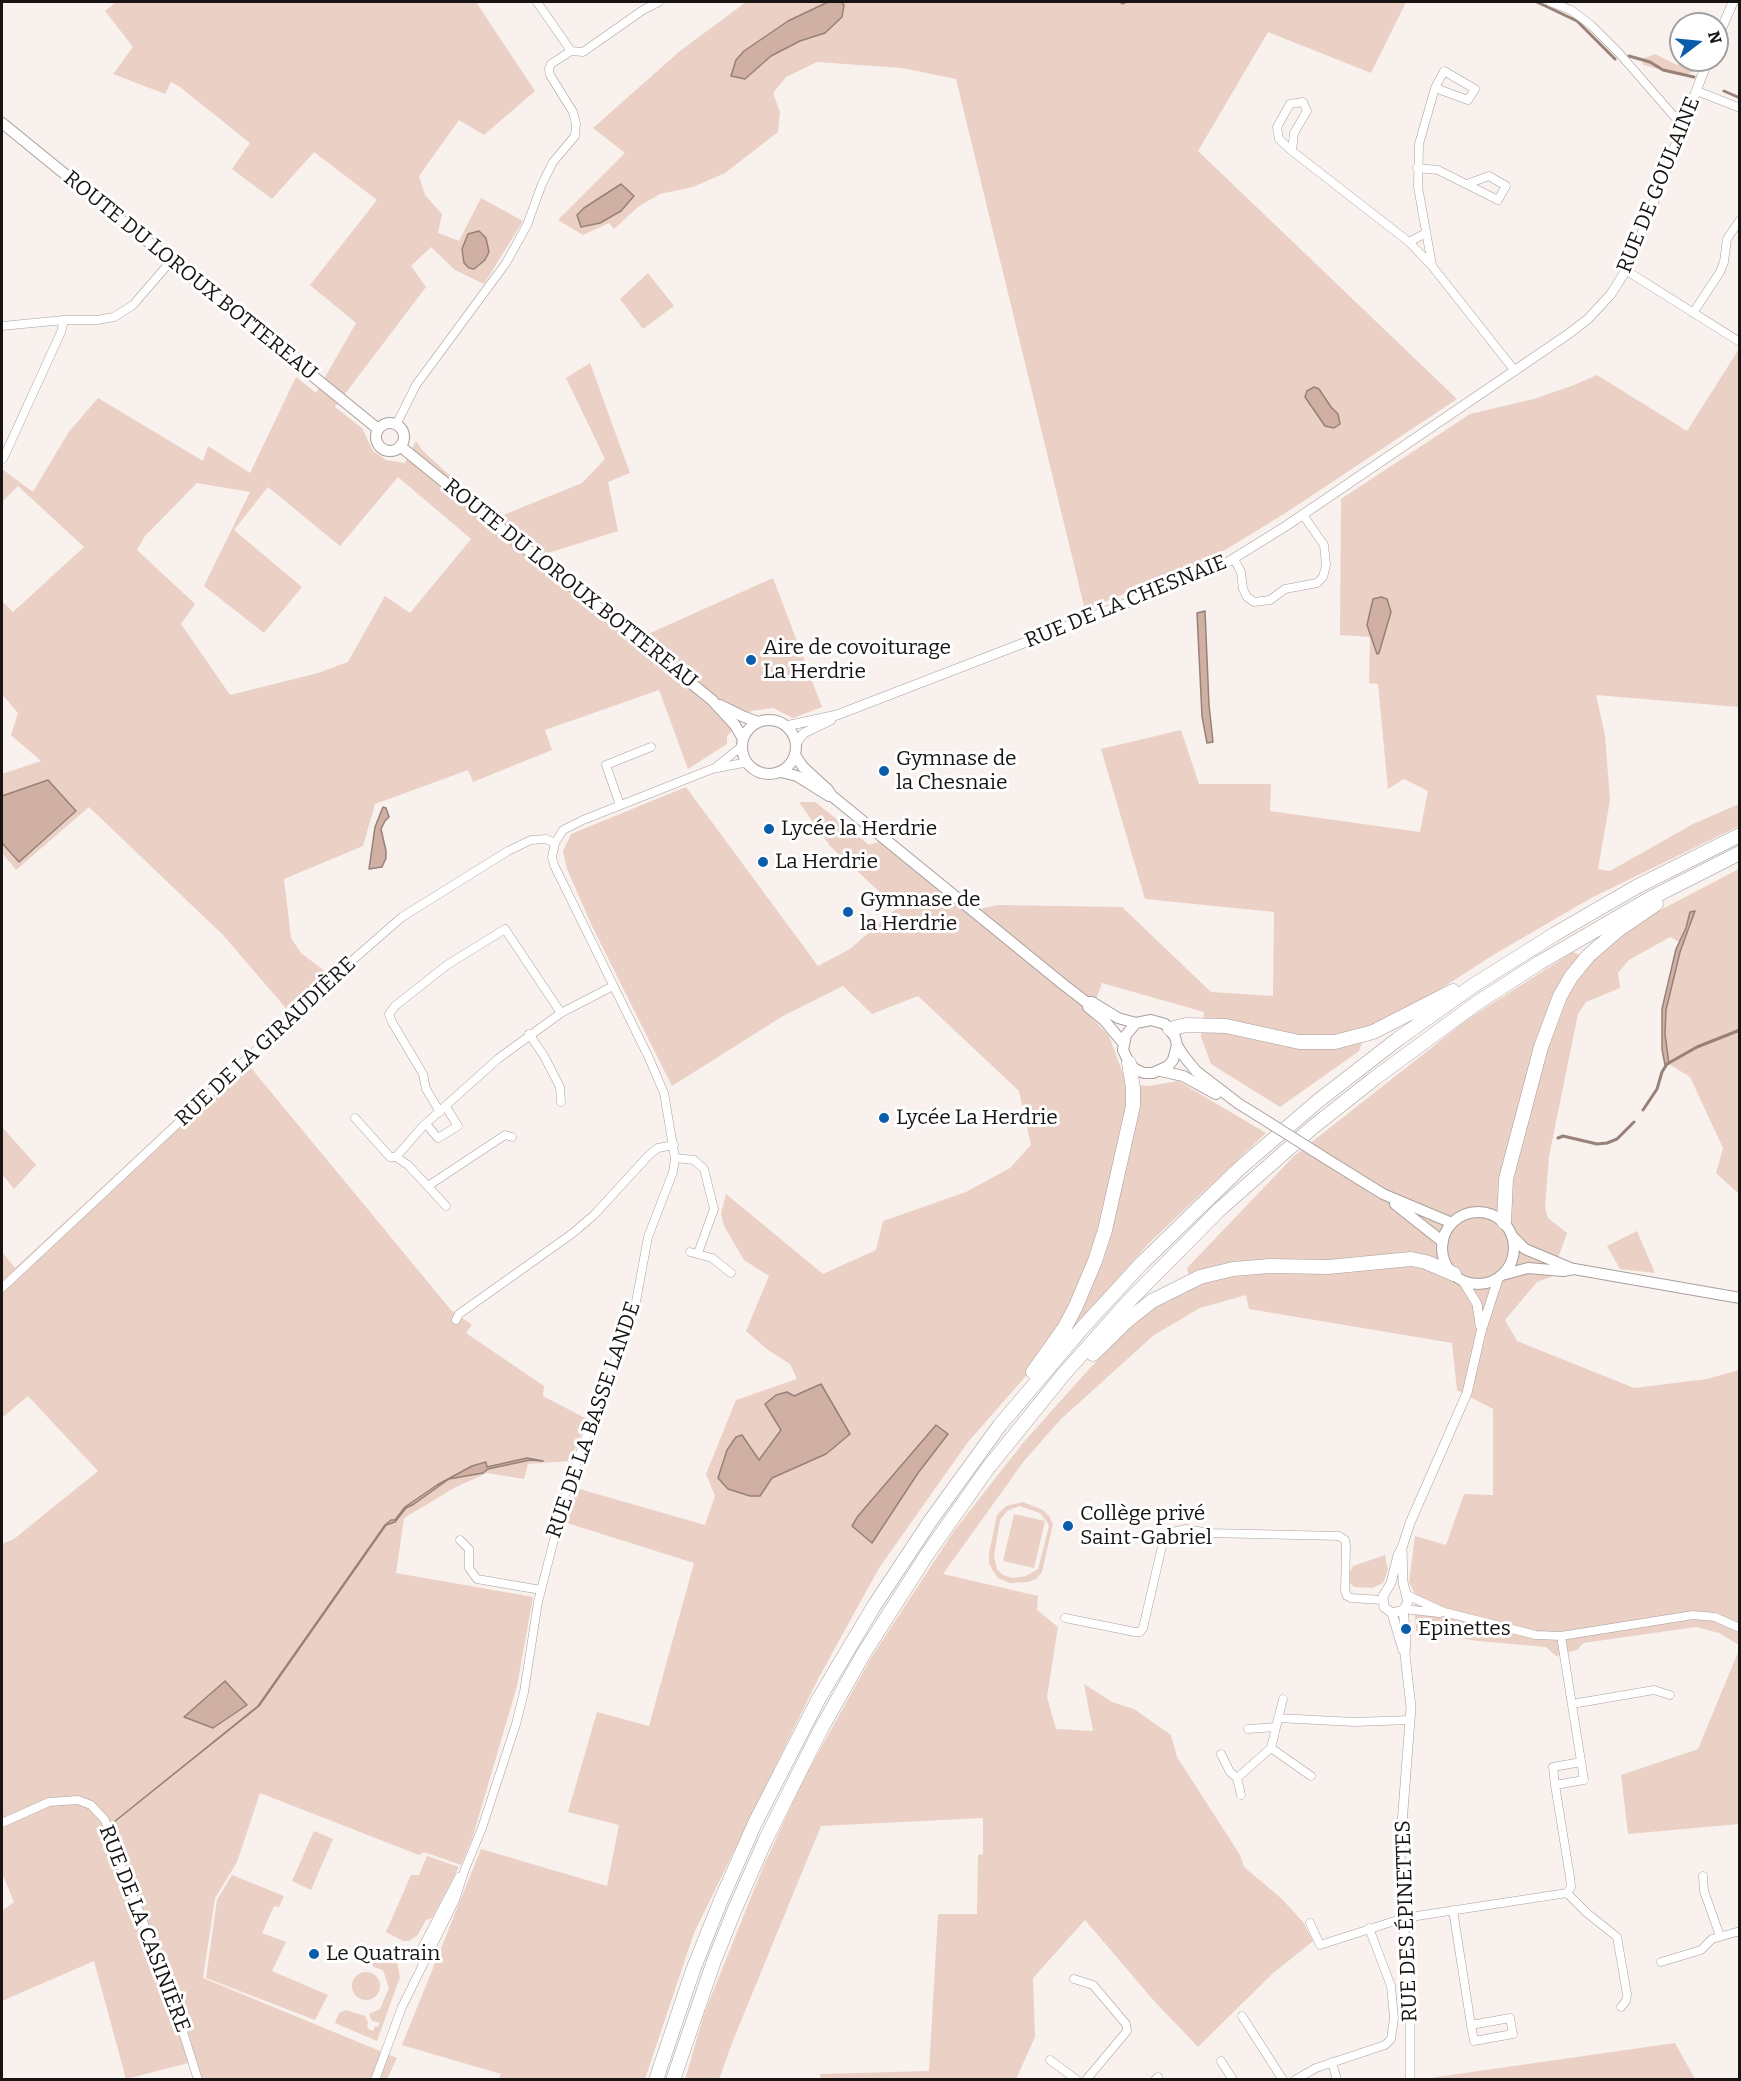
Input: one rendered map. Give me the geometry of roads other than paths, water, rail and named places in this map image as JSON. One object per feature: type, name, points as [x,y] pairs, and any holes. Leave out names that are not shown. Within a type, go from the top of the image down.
[{"type":"highway","points":[[656,2079],[693,1970],[755,1823],[846,1651],[888,1583],[1000,1425],[1091,1318],[1199,1206],[1318,1101],[1398,1039],[1474,985],[1555,934],[1638,886],[1740,835]]},
{"type":"highway","points":[[1504,1222],[1506,1179],[1541,1047],[1554,1011],[1571,977],[1588,956],[1618,930],[1658,903],[1717,872],[1734,856]]},
{"type":"highway","points":[[673,2079],[714,1961],[735,1909],[766,1839],[821,1729],[869,1645],[928,1553],[988,1468],[1063,1375],[1128,1302],[1206,1222],[1259,1173],[1375,1078],[1442,1028],[1539,963],[1651,898],[1734,856]]},
{"type":"highway","points":[[1170,1029],[1186,1025],[1226,1026],[1299,1041],[1335,1042],[1373,1032],[1459,987],[1474,985]]},
{"type":"highway","points":[[1000,1425],[1003,1410],[1046,1356],[1065,1327],[1095,1261],[1105,1230],[1133,1106],[1129,1063]]},
{"type":"highway","points":[[1063,1375],[1077,1371],[1121,1326],[1152,1301],[1184,1284],[1216,1273],[1252,1266],[1328,1267],[1411,1259],[1426,1262],[1458,1277]]},
{"type":"main road","name":"ROUTE DU LOROUX BOTTEREAU","points":[[2,123],[378,429]]},
{"type":"main road","points":[[384,424],[396,425],[403,435],[400,446],[387,450],[380,446],[376,438],[378,429],[384,424]]},
{"type":"main road","name":"ROUTE DU LOROUX BOTTEREAU","points":[[400,446],[712,700],[735,724],[742,742]]},
{"type":"main road","name":"ROUTE DU LOROUX BOTTEREAU","points":[[712,700],[758,722]]},
{"type":"main road","points":[[781,772],[792,762],[795,755],[794,736],[786,726],[773,720],[758,722],[752,726],[742,742],[744,759],[748,764],[759,773],[781,772],[796,776],[825,795],[832,796]]},
{"type":"main road","points":[[795,755],[803,767],[832,796],[1086,1002],[1088,1007],[1104,1020],[1123,1043]]},
{"type":"main road","points":[[1086,1002],[1092,1002],[1118,1018],[1136,1023],[1151,1020],[1165,1024],[1170,1029],[1183,1055],[1196,1071],[1239,1104]]},
{"type":"main road","points":[[1136,1023],[1130,1028],[1123,1043],[1123,1050],[1129,1063],[1144,1073],[1161,1071],[1183,1076],[1239,1104],[1383,1194],[1443,1242]]},
{"type":"main road","points":[[1161,1071],[1173,1060],[1177,1045]]},
{"type":"main road","points":[[1383,1194],[1452,1223]]},
{"type":"main road","points":[[1574,1269],[1525,1249],[1513,1237],[1504,1222],[1489,1213],[1464,1215],[1452,1223],[1443,1242],[1444,1258],[1458,1277],[1483,1284],[1528,1268],[1574,1269],[1740,1298]]},
{"type":"main road","points":[[1500,1277],[1509,1268],[1514,1257],[1513,1237]]},
{"type":"street","points":[[537,2],[571,51]]},
{"type":"street","points":[[396,425],[416,385],[506,263],[527,225],[553,162],[575,136],[576,124],[573,112],[550,75],[551,64],[571,51],[583,52],[643,10],[659,2]]},
{"type":"street","points":[[1550,2],[1571,10],[1590,25],[1619,53],[1679,122],[1684,124]]},
{"type":"street","points":[[1432,266],[1418,187],[1419,144],[1435,88],[1444,71],[1475,89],[1468,100],[1435,88]]},
{"type":"street","name":"RUE DE GOULAINE","points":[[1456,411],[1588,319],[1611,294],[1627,271],[1635,254],[1704,72]]},
{"type":"street","points":[[1697,91],[1740,108]]},
{"type":"street","points":[[1292,151],[1294,132],[1307,111],[1304,102],[1290,104],[1277,127],[1279,139],[1292,151],[1409,242],[1432,266],[1515,371]]},
{"type":"street","points":[[1417,168],[1438,170],[1498,200],[1506,186],[1489,176],[1467,184]]},
{"type":"street","points":[[1693,313],[1720,272],[1728,239],[1740,220]]},
{"type":"street","points":[[1409,242],[1426,233]]},
{"type":"street","points":[[2,326],[64,320],[96,320],[114,316],[133,305],[171,261]]},
{"type":"street","points":[[1627,271],[1740,342]]},
{"type":"street","points":[[3,459],[61,332],[64,320]]},
{"type":"street","name":"RUE DE LA CHESNAIE","points":[[837,715],[1200,575],[1234,559],[1456,411]]},
{"type":"street","points":[[1234,559],[1241,572],[1243,590],[1254,602],[1270,600],[1285,589],[1317,583],[1323,577],[1326,565],[1324,545],[1303,514]]},
{"type":"street","points":[[786,726],[837,715]]},
{"type":"street","points":[[796,743],[804,733],[837,715]]},
{"type":"street","points":[[712,769],[732,756],[742,742]]},
{"type":"street","points":[[620,805],[606,765],[651,747]]},
{"type":"street","points":[[555,843],[563,830],[569,826],[620,805],[712,769],[748,764]]},
{"type":"street","name":"RUE DE LA GIRAUDIÈRE","points":[[3,1287],[347,965],[402,917],[523,843],[540,839],[555,843]]},
{"type":"street","name":"RUE DE LA BASSE LANDE","points":[[373,2079],[422,1965],[422,1948],[465,1869],[482,1827],[516,1724],[524,1692],[540,1590],[568,1485],[635,1307],[648,1238],[673,1172],[674,1145],[664,1093],[554,865],[552,857],[555,843]]},
{"type":"street","points":[[426,1124],[438,1138],[458,1125],[426,1089],[423,1074],[392,1023],[389,1014],[395,1006],[447,965],[505,929],[561,1012]]},
{"type":"street","points":[[396,1157],[426,1124],[529,1034],[561,1012],[614,986]]},
{"type":"street","points":[[529,1034],[544,1056],[560,1087],[561,1102]]},
{"type":"street","points":[[355,1118],[390,1157],[396,1157],[408,1165],[446,1206]]},
{"type":"street","points":[[428,1186],[504,1135],[512,1137]]},
{"type":"street","points":[[456,1320],[459,1314],[573,1233],[594,1215],[650,1154],[658,1148],[674,1145]]},
{"type":"street","points":[[675,1158],[694,1160],[704,1169],[714,1209],[694,1252],[712,1258],[731,1273]]},
{"type":"street","points":[[1458,1277],[1477,1304],[1480,1332]]},
{"type":"street","points":[[1444,1612],[1404,1610],[1392,1613],[1384,1607],[1382,1600],[1413,1516],[1467,1393],[1480,1332],[1500,1277]]},
{"type":"street","points":[[1065,1618],[1140,1632],[1143,1628],[1162,1542],[1172,1532],[1186,1529],[1209,1533],[1339,1536],[1345,1540],[1346,1545],[1345,1591],[1347,1596],[1382,1600]]},
{"type":"street","points":[[460,1540],[469,1549],[469,1568],[477,1578],[540,1590]]},
{"type":"street","points":[[1402,1548],[1408,1602],[1404,1610]]},
{"type":"street","points":[[1387,1590],[1396,1587],[1444,1612],[1526,1633],[1561,1636],[1693,1615],[1715,1617],[1740,1628]]},
{"type":"street","name":"RUE DES ÉPINETTES","points":[[1404,1610],[1405,1655]]},
{"type":"street","name":"RUE DES ÉPINETTES","points":[[1392,1613],[1405,1655],[1411,1694],[1400,1866],[1410,2020],[1410,2079]]},
{"type":"street","points":[[1555,1785],[1584,1780],[1561,1636]]},
{"type":"street","points":[[1572,1704],[1654,1690],[1670,1695]]},
{"type":"street","points":[[1237,1778],[1271,1748],[1283,1699]]},
{"type":"street","points":[[1248,1729],[1277,1722],[1410,1720]]},
{"type":"street","points":[[1271,1748],[1311,1776]]},
{"type":"street","points":[[1221,1754],[1230,1772],[1237,1778],[1241,1795]]},
{"type":"street","points":[[1310,1923],[1320,1945],[1404,1918],[1567,1893],[1571,1887],[1570,1877],[1553,1767],[1581,1762]]},
{"type":"street","name":"RUE DE LA CASINIÈRE","points":[[2,1823],[49,1802],[78,1800],[91,1805],[105,1820],[169,1987],[198,2079]]},
{"type":"street","points":[[1702,1876],[1704,1891],[1720,1936]]},
{"type":"street","points":[[1567,1893],[1587,1913],[1617,1937],[1627,1994],[1626,2001],[1621,2007]]},
{"type":"street","points":[[1453,1910],[1471,2025],[1474,2041],[1513,2034],[1510,2018],[1471,2025]]},
{"type":"street","points":[[1295,2079],[1316,2068],[1385,2045],[1391,2039],[1394,2018],[1391,1986],[1369,1928]]},
{"type":"street","points":[[1661,1962],[1701,1950],[1712,1939],[1740,1930]]},
{"type":"street","points":[[1074,1979],[1093,1985],[1126,2024],[1127,2031],[1086,2079]]},
{"type":"street","points":[[1242,2016],[1283,2079]]},
{"type":"street","points":[[1050,2060],[1077,2079]]},
{"type":"street","points":[[1221,2061],[1233,2079]]},
{"type":"street","points":[[1332,2062],[1337,2079]]},
{"type":"waterway","points":[[1537,2],[1577,21],[1615,59]]},
{"type":"waterway","points":[[1629,56],[1650,62],[1663,70],[1694,77]]},
{"type":"waterway","points":[[1724,91],[1740,98]]},
{"type":"waterway","points":[[1643,1110],[1657,1089],[1667,1064],[1697,1047],[1740,1030]]},
{"type":"waterway","points":[[1558,1138],[1563,1136],[1597,1144],[1607,1143],[1617,1139],[1634,1122]]},
{"type":"place","name":"Aire de covoiturage La Herdrie","points":[[751,660]]},
{"type":"place","name":"Gymnase de la Chesnaie","points":[[884,771]]},
{"type":"place","name":"Lycée la Herdrie","points":[[769,829]]},
{"type":"place","name":"La Herdrie","points":[[763,862]]},
{"type":"place","name":"Gymnase de la Herdrie","points":[[848,912]]},
{"type":"place","name":"Lycée La Herdrie","points":[[884,1118]]},
{"type":"place","name":"Collège privé Saint-Gabriel","points":[[1068,1526]]},
{"type":"place","name":"Epinettes","points":[[1406,1629]]},
{"type":"place","name":"Le Quatrain","points":[[314,1954]]}]
